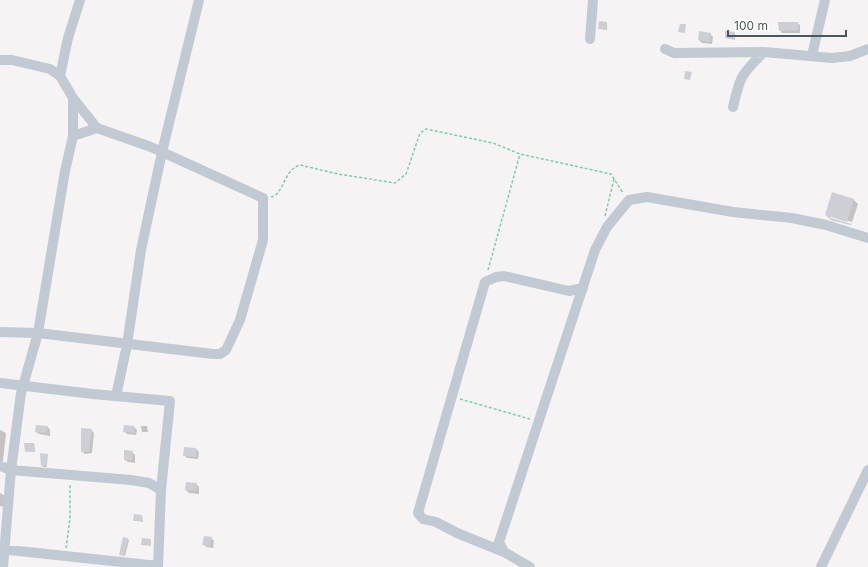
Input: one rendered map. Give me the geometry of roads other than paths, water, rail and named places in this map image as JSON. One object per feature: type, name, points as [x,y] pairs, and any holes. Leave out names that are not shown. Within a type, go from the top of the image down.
[{"type":"street","points":[[60,76],[68,38],[80,0]]},
{"type":"street","points":[[116,396],[126,345],[141,250],[162,152],[198,0]]},
{"type":"street","points":[[590,39],[593,0]]},
{"type":"street","points":[[812,55],[825,0]]},
{"type":"street","points":[[664,49],[674,53],[764,52],[812,55],[832,58],[850,56],[868,50]]},
{"type":"street","points":[[733,107],[740,81],[746,69],[764,52]]},
{"type":"street","points":[[0,60],[12,60],[50,69],[60,76],[73,98],[97,128],[162,152],[263,198],[262,240],[240,320],[226,350],[220,354],[126,345],[38,333],[0,332]]},
{"type":"street","points":[[3,567],[2,549],[21,393],[38,333],[72,136],[73,98]]},
{"type":"street","points":[[72,136],[97,128]]},
{"type":"street","points":[[504,552],[499,542],[596,250],[607,227],[629,200],[653,198],[733,212],[792,218],[826,225],[868,238]]},
{"type":"street","points":[[530,567],[504,552],[464,536],[436,522],[423,519],[418,513],[420,500],[485,282],[496,277],[504,276],[569,291],[583,288]]},
{"type":"street","points":[[0,383],[170,401],[161,490],[158,567],[2,549]]},
{"type":"street","points":[[0,466],[11,470],[131,480],[149,483],[161,490]]},
{"type":"street","points":[[821,567],[868,470]]}]
